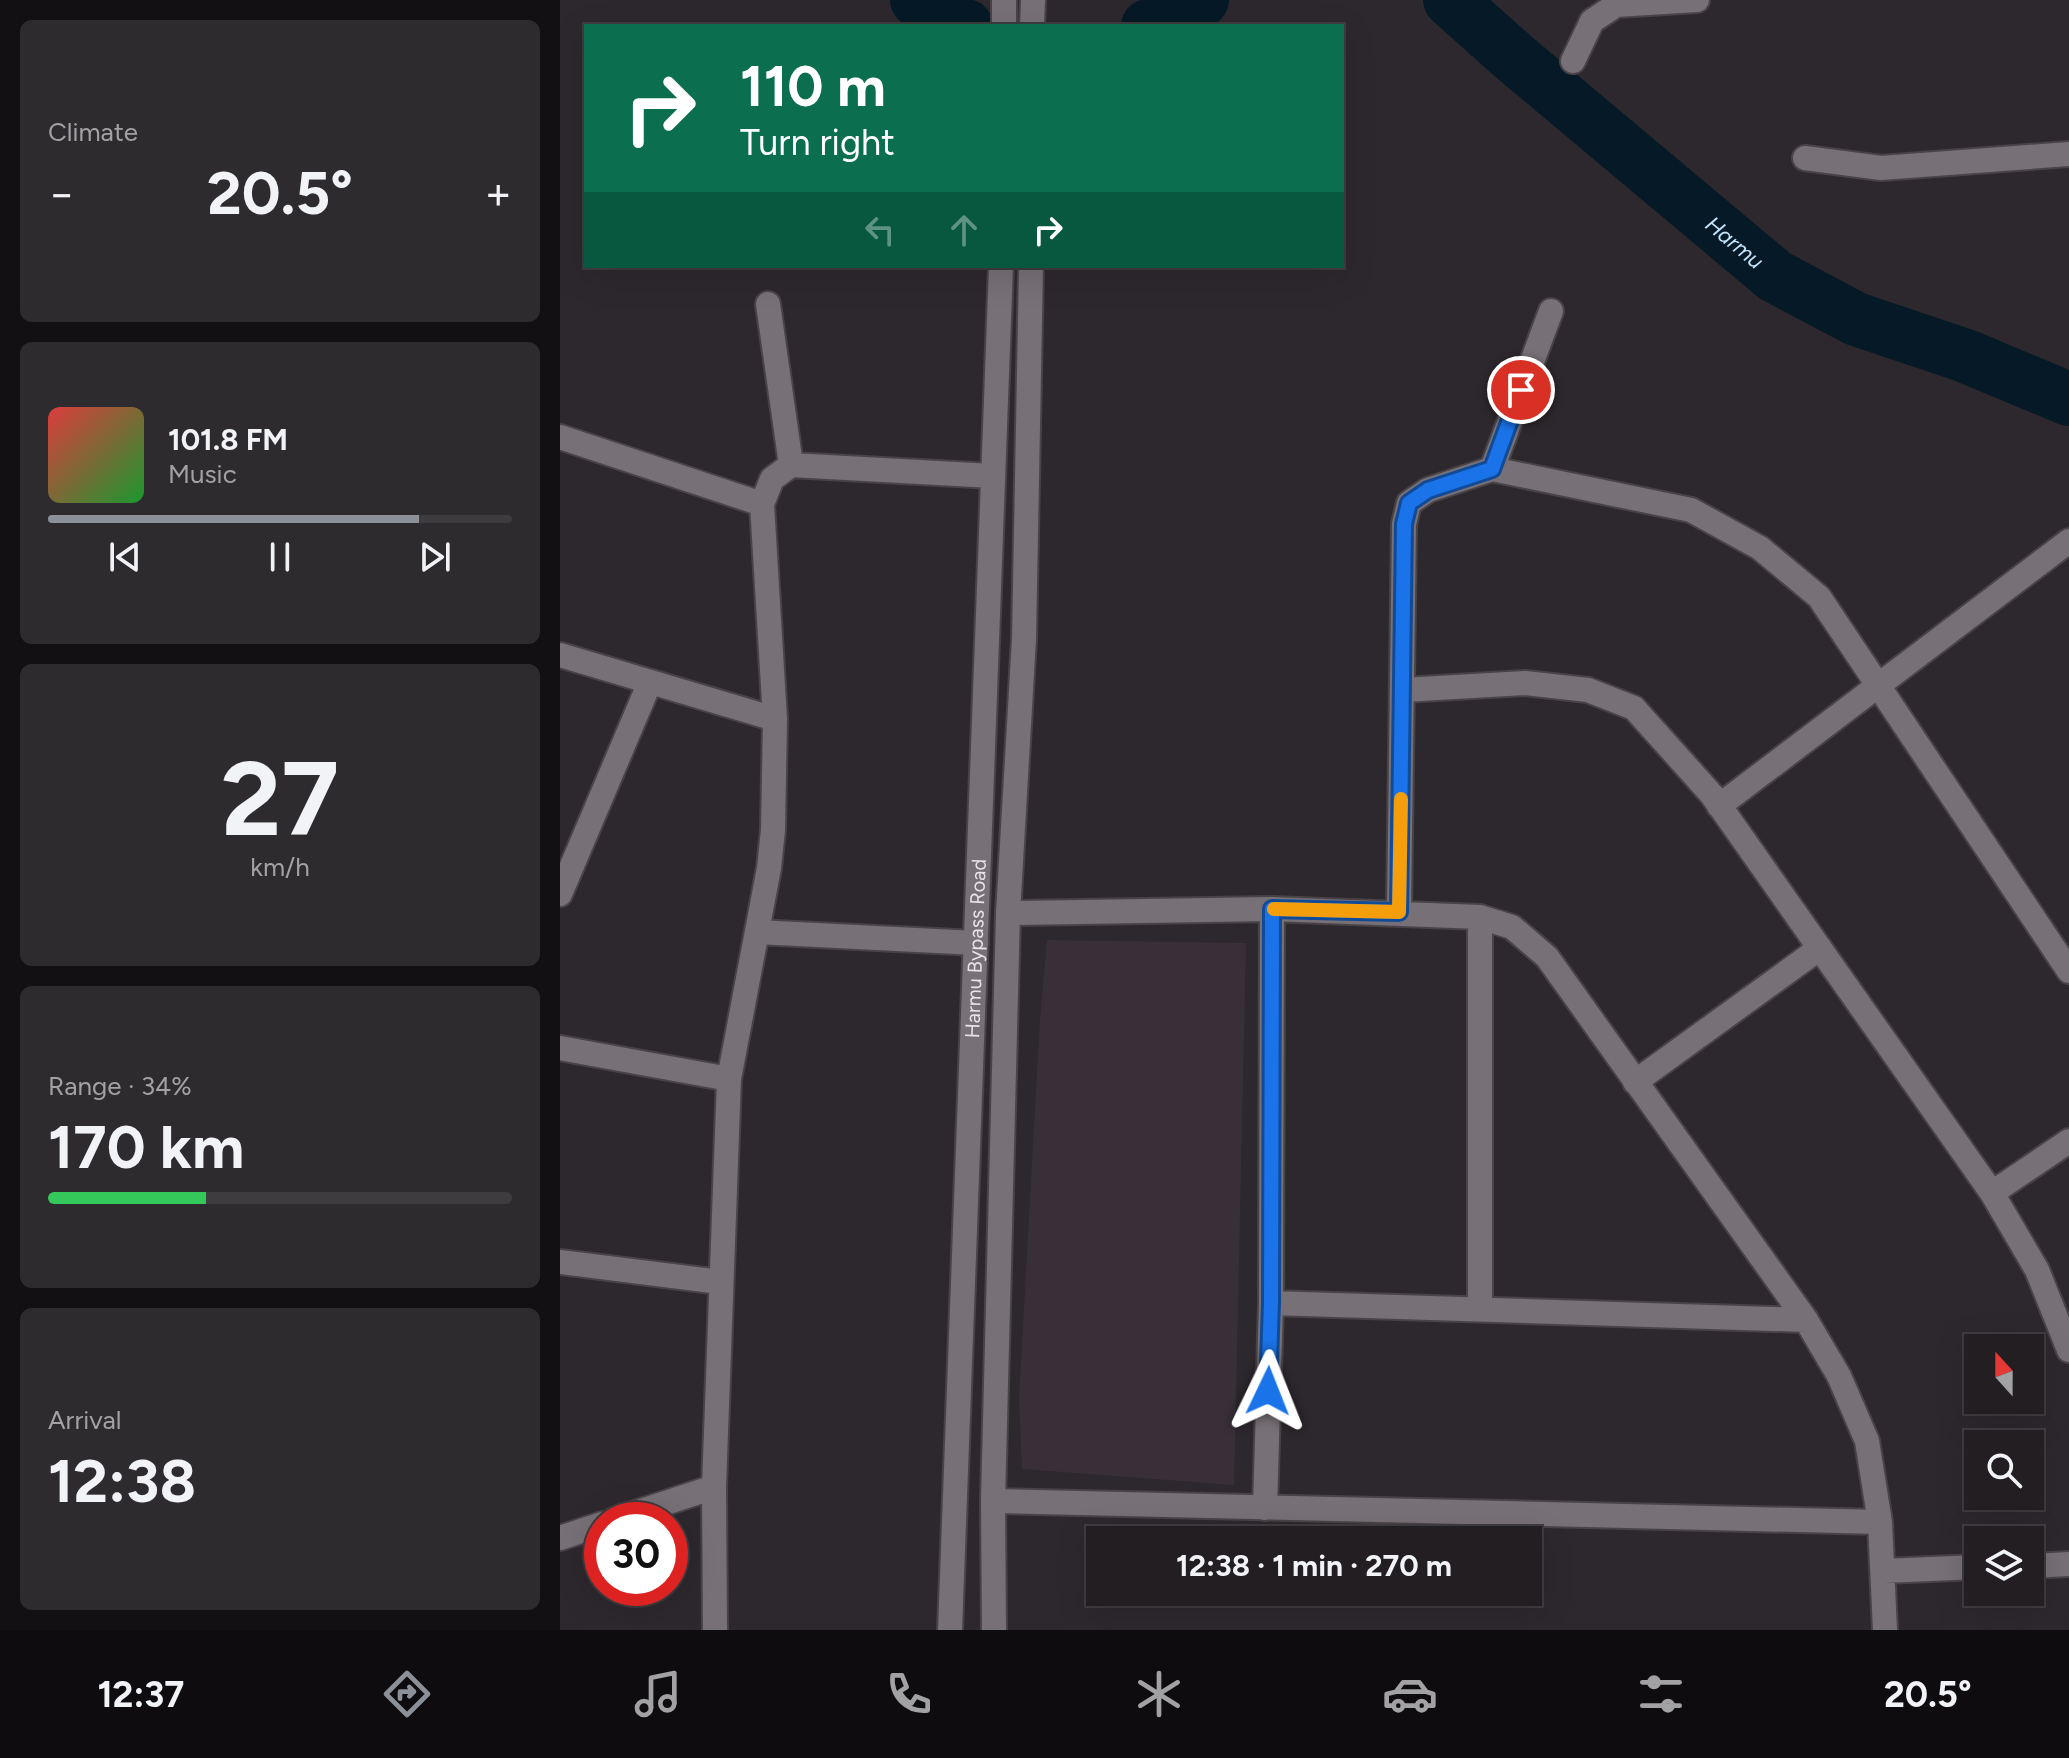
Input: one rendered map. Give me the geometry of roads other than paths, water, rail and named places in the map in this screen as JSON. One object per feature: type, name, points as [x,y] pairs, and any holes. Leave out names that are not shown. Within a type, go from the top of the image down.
[{"type":"street","points":[[1004,0],[1004,24]]},
{"type":"street","points":[[1032,24],[1033,0]]},
{"type":"street","points":[[1573,61],[1592,21],[1616,5],[1697,0]]},
{"type":"street","points":[[1805,158],[1881,168],[2069,154]]},
{"type":"street","name":"Harmu Bypass Road","points":[[950,1630],[1001,268]]},
{"type":"street","name":"Harmu Bypass Road","points":[[994,1630],[993,1501],[1008,913],[1024,639],[1031,268]]},
{"type":"street","points":[[768,304],[791,465]]},
{"type":"street","points":[[1492,469],[1551,311]]},
{"type":"street","points":[[560,437],[762,504]]},
{"type":"street","points":[[715,1630],[714,1487],[729,1079],[769,868],[773,830],[775,719],[762,504],[772,479],[791,465],[993,476]]},
{"type":"street","points":[[1399,912],[1404,524],[1409,503],[1428,490],[1492,469],[1691,510],[1760,548],[1819,597],[2069,971]]},
{"type":"street","points":[[1719,806],[2069,541]]},
{"type":"street","points":[[560,655],[775,719]]},
{"type":"street","points":[[560,894],[650,682]]},
{"type":"street","points":[[1403,690],[1525,683],[1588,690],[1634,708],[1719,806],[1992,1193],[2037,1270],[2069,1350]]},
{"type":"street","points":[[1008,913],[1272,909],[1399,912],[1480,917],[1512,927],[1547,957],[1806,1320],[1839,1376],[1867,1441],[1880,1522],[1885,1630]]},
{"type":"street","points":[[1265,1508],[1271,1303],[1272,909]]},
{"type":"street","points":[[1480,917],[1480,1308]]},
{"type":"street","points":[[757,932],[976,943]]},
{"type":"street","points":[[1635,1082],[1820,948]]},
{"type":"street","points":[[560,1048],[729,1079]]},
{"type":"street","points":[[1992,1193],[2069,1141]]},
{"type":"street","points":[[560,1262],[720,1282]]},
{"type":"street","points":[[1271,1303],[1806,1320]]},
{"type":"street","points":[[669,1502],[714,1487]]},
{"type":"street","points":[[993,1501],[1880,1522]]},
{"type":"street","points":[[560,1538],[584,1530]]},
{"type":"street","points":[[2044,1565],[2069,1564]]},
{"type":"street","points":[[1884,1571],[1964,1568]]},
{"type":"waterway","name":"Harmu","points":[[917,0],[931,14],[960,24]]},
{"type":"waterway","name":"Harmu","points":[[1153,24],[1202,0]]},
{"type":"waterway","name":"Harmu","points":[[1450,0],[1775,276],[1856,319],[1966,356],[2069,399]]}]
